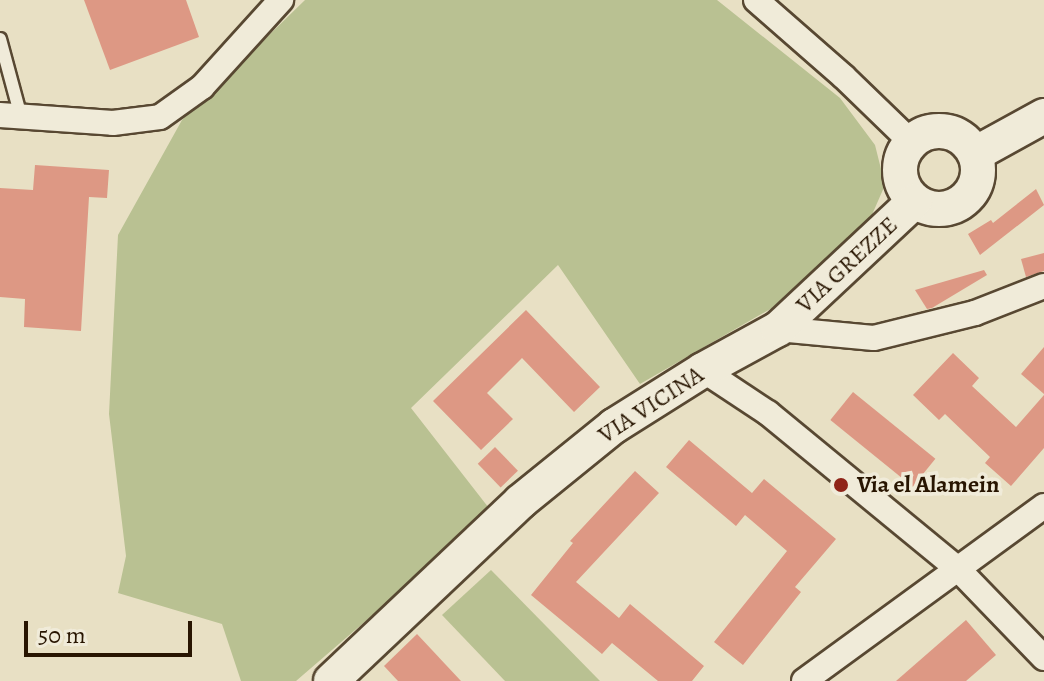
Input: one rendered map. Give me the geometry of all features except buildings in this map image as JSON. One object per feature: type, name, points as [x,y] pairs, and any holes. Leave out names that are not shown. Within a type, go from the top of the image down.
[{"type":"street","points":[[10,116],[113,123],[160,117],[202,87],[281,0]]},
{"type":"street","points":[[756,0],[844,77],[911,142],[922,134],[946,131],[968,143],[975,154],[1044,116]]},
{"type":"street","name":"VIA GREZZE","points":[[911,142],[900,166],[906,191],[915,201],[939,209],[963,201],[977,179],[975,154]]},
{"type":"street","name":"VIA GREZZE","points":[[778,329],[915,201]]},
{"type":"street","points":[[778,329],[874,338],[975,313],[1044,286]]},
{"type":"street","name":"VIA VICINA","points":[[331,681],[520,502],[614,426],[703,370],[778,329]]},
{"type":"street","points":[[703,370],[768,413],[957,568],[1044,658]]},
{"type":"street","points":[[804,681],[1044,506]]},
{"type":"lane","points":[[0,39],[10,116]]},
{"type":"green space","points":[[305,0],[717,0],[840,98],[875,145],[885,185],[871,217],[772,308],[640,384],[558,265],[411,408],[492,512],[296,681],[241,681],[222,624],[118,593],[126,556],[109,414],[118,235],[182,120]]},
{"type":"green space","points":[[491,570],[600,681],[505,681],[442,615]]},
{"type":"place","name":"Via el Alamein","points":[[841,485]]}]
